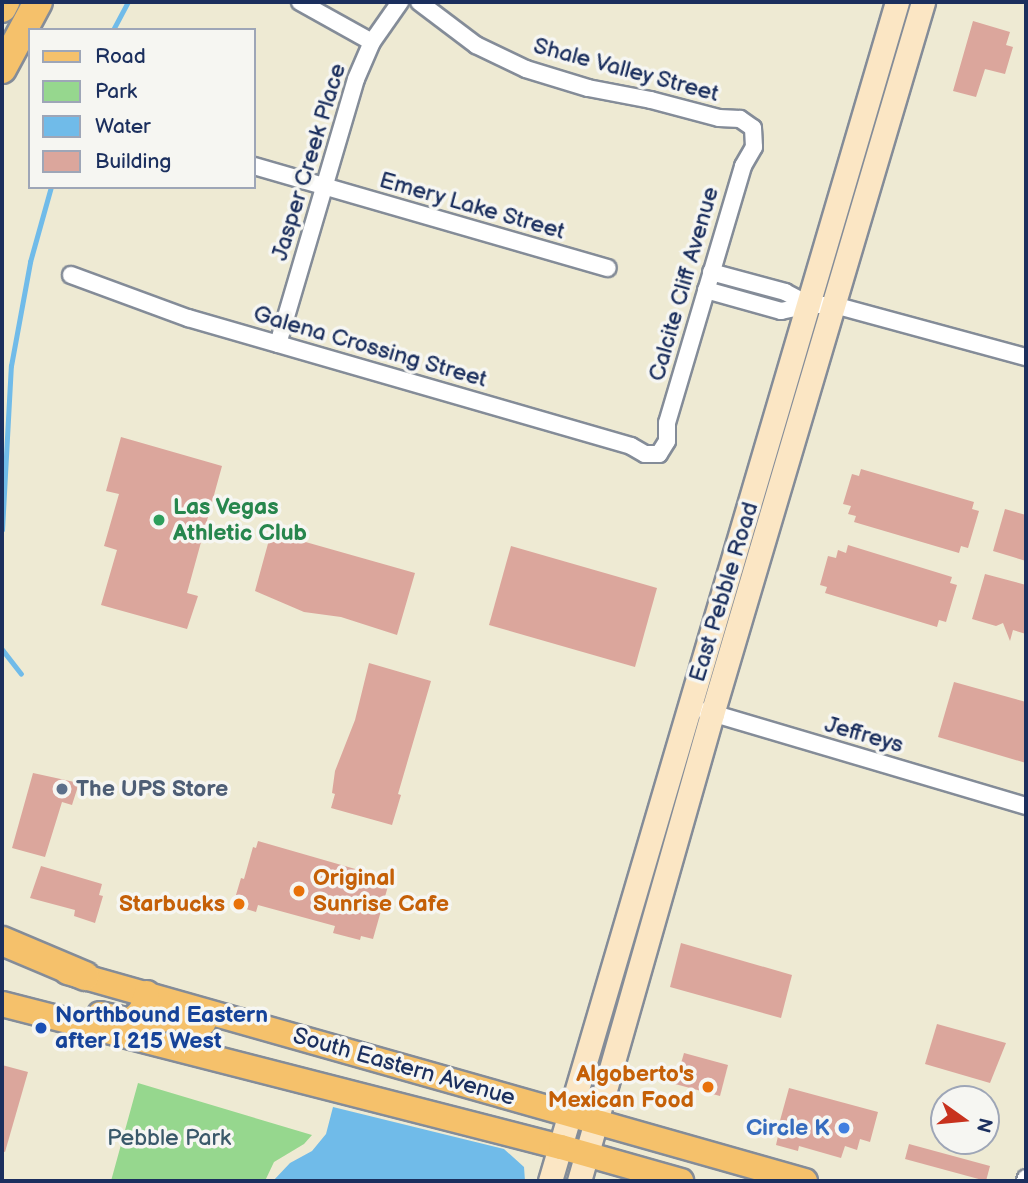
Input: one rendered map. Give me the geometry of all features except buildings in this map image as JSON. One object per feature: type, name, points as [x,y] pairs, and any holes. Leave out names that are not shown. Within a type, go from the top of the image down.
[{"type":"highway","points":[[2,8],[5,2]]},
{"type":"highway","points":[[2,69],[38,2]]},
{"type":"highway","points":[[2,941],[85,976]]},
{"type":"main road","name":"East Pebble Road","points":[[579,1181],[586,1154],[584,1118],[690,706],[897,2]]},
{"type":"main road","name":"East Pebble Road","points":[[550,1181],[561,1147],[584,1118],[712,714],[923,2]]},
{"type":"main road","name":"South Eastern Avenue","points":[[2,954],[805,1181]]},
{"type":"main road","points":[[9,1006],[36,1000],[130,1021],[141,1011],[147,993]]},
{"type":"main road","name":"South Eastern Avenue","points":[[9,1006],[561,1147],[681,1181]]},
{"type":"main road","points":[[136,1038],[146,1023],[176,1018],[214,1025],[270,1028]]},
{"type":"street","points":[[300,2],[372,41]]},
{"type":"street","name":"Jasper Creek Place","points":[[278,344],[356,79],[372,41],[400,2]]},
{"type":"street","name":"Shale Valley Street","points":[[419,2],[476,45],[526,69],[588,88],[651,100],[719,118],[740,119],[753,128]]},
{"type":"street","name":"Calcite Cliff Avenue","points":[[659,454],[667,441],[667,424],[743,166],[754,147],[753,128]]},
{"type":"street","name":"Emery Lake Street","points":[[256,167],[608,268]]},
{"type":"street","points":[[711,272],[785,292],[809,305]]},
{"type":"street","name":"Galena Crossing Street","points":[[71,275],[165,311],[631,446],[645,454],[659,454]]},
{"type":"street","points":[[706,290],[781,312],[809,305],[834,305],[1026,357]]},
{"type":"street","name":"Jeffreys","points":[[690,706],[1026,806]]},
{"type":"green space","name":"Pebble Park","points":[[138,1083],[312,1135],[304,1144],[274,1162],[265,1181],[111,1181]]},
{"type":"water","points":[[333,1107],[504,1149],[524,1167],[525,1181],[273,1181],[290,1163],[312,1151],[326,1134]]},
{"type":"waterway","points":[[114,28],[128,2]]},
{"type":"waterway","points":[[2,530],[11,366],[30,262],[50,189]]},
{"type":"waterway","points":[[2,649],[21,673]]},
{"type":"place","name":"Las Vegas Athletic Club","points":[[159,520]]},
{"type":"place","name":"The UPS Store","points":[[62,789]]},
{"type":"place","name":"Original Sunrise Cafe","points":[[299,891]]},
{"type":"place","name":"Starbucks","points":[[239,904]]},
{"type":"place","name":"Northbound Eastern after I 215 West","points":[[41,1028]]},
{"type":"place","name":"Algoberto's Mexican Food","points":[[708,1087]]},
{"type":"place","name":"Circle K","points":[[844,1128]]}]
